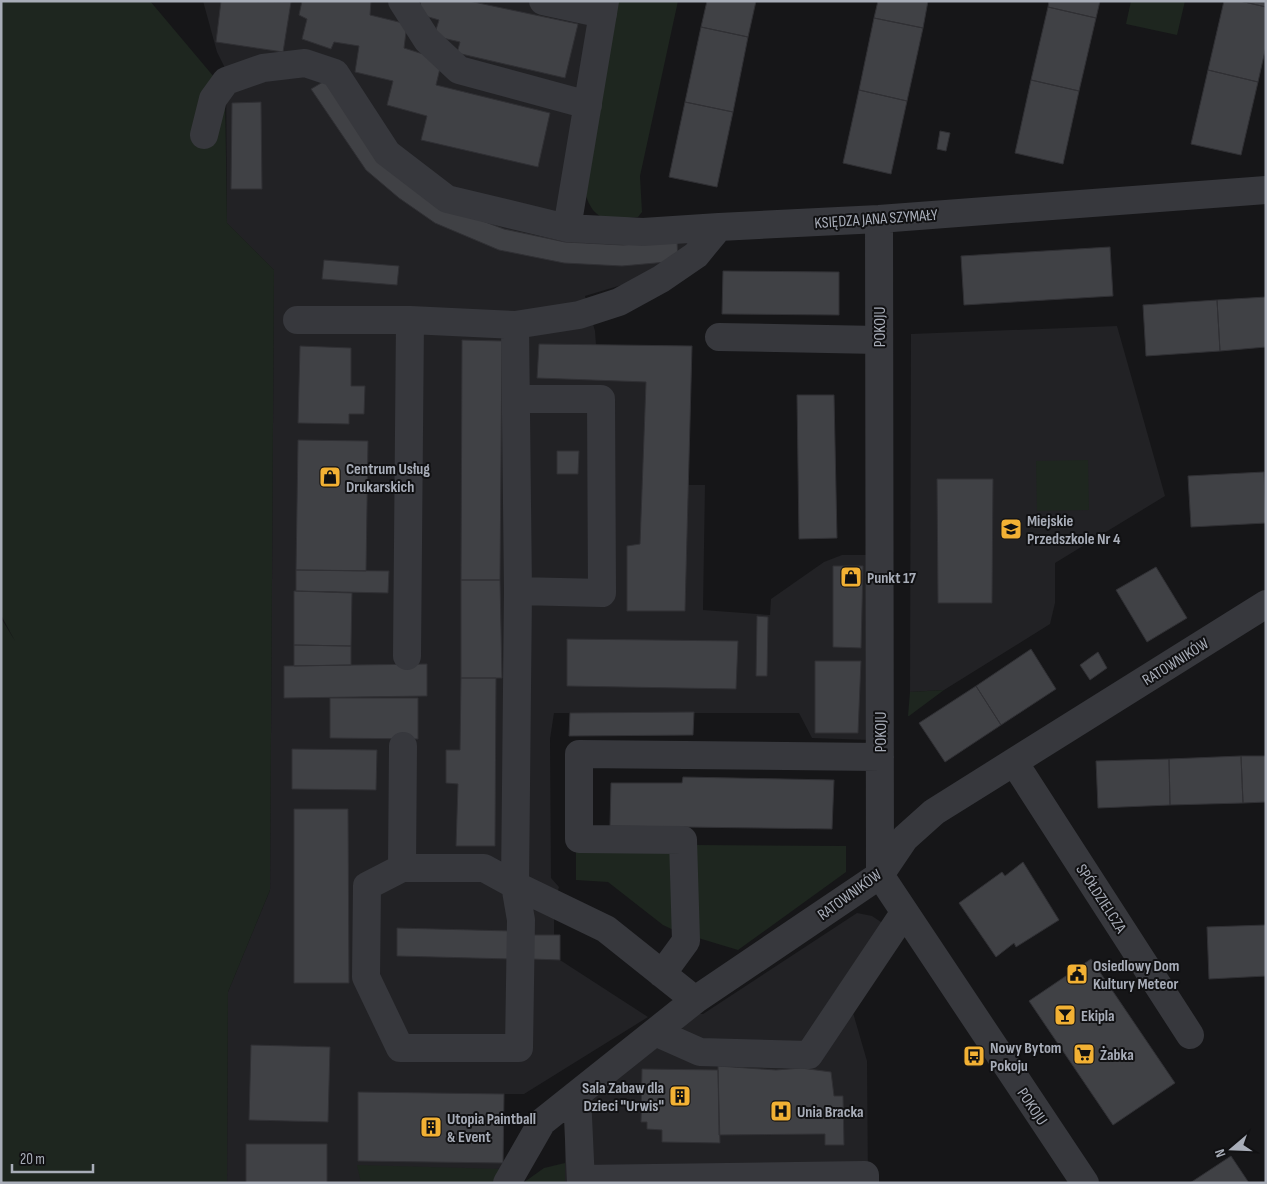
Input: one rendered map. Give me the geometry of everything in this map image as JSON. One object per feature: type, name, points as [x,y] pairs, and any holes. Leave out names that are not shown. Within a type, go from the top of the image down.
[{"type":"street","points":[[402,1],[427,40],[459,70],[588,104]]},
{"type":"street","points":[[543,1],[604,8],[568,228]]},
{"type":"street","name":"KSIĘDZA JANA SZYMAŁY","points":[[204,135],[213,99],[226,81],[263,68],[305,63],[335,73],[387,153],[446,199],[568,228],[643,232],[879,219],[1266,190]]},
{"type":"street","name":"POKOJU","points":[[879,219],[880,875],[1085,1183]]},
{"type":"street","points":[[298,320],[410,320],[515,325],[579,315],[619,302],[661,279],[696,255],[719,227]]},
{"type":"street","points":[[408,656],[410,320]]},
{"type":"street","points":[[515,325],[518,591],[515,885],[521,920],[519,1048],[400,1048],[366,977],[367,886],[402,868],[484,868],[515,885],[606,930],[695,1000]]},
{"type":"street","points":[[719,337],[879,340]]},
{"type":"street","points":[[517,399],[600,399],[602,593],[518,591]]},
{"type":"street","name":"RATOWNIKÓW","points":[[507,1183],[542,1122],[695,1000],[880,875],[905,838],[934,812],[1264,607]]},
{"type":"street","points":[[402,868],[403,746]]},
{"type":"street","points":[[662,974],[686,941],[684,840],[579,839],[579,754],[880,757]]},
{"type":"street","name":"SPÓŁDZIELCZA","points":[[1014,762],[1190,1035]]},
{"type":"street","points":[[655,1032],[700,1052],[809,1055],[904,913]]},
{"type":"street","points":[[577,1095],[581,1181],[865,1175],[865,1183]]},
{"type":"shaded area","points":[[1,1],[150,1],[225,90],[227,223],[274,270],[270,890],[228,992],[227,1183],[1,1183],[1,618],[15,641],[1,615]]},
{"type":"shaded area","points":[[203,1],[599,1],[560,233],[704,234],[690,252],[625,284],[585,296],[595,331],[596,345],[692,346],[688,485],[705,485],[703,610],[770,615],[771,599],[824,562],[842,555],[872,555],[871,740],[812,738],[799,713],[554,713],[550,739],[551,878],[559,887],[554,904],[554,935],[560,935],[560,960],[648,1017],[524,1094],[504,1094],[503,1163],[496,1183],[227,1183],[228,992],[270,890],[274,270],[227,223],[226,70],[217,52]],"holes":[[[501,459],[500,580],[502,678],[497,677]]]},
{"type":"shaded area","points":[[614,1],[678,1],[640,176],[642,212],[638,217],[613,219],[600,216],[595,212],[586,196]]},
{"type":"shaded area","points":[[1131,1],[1185,1],[1177,35],[1126,24]]},
{"type":"shaded area","name":"Miejskie Przedszkole Nr 4","points":[[1117,326],[1165,496],[1055,563],[1055,603],[1050,624],[944,690],[910,692],[911,334]]},
{"type":"shaded area","points":[[1088,460],[1089,510],[1037,511],[1036,461]]},
{"type":"shaded area","points":[[944,690],[909,716],[908,716],[910,692]]},
{"type":"shaded area","points":[[576,843],[679,845],[680,933],[663,925],[608,882],[576,880]]},
{"type":"shaded area","points":[[694,845],[846,846],[846,872],[738,950],[695,937]]},
{"type":"shaded area","points":[[857,913],[872,916],[881,922],[886,930],[847,992],[867,1061],[868,1183],[565,1183],[565,1112],[688,1013],[703,1014]]},
{"type":"shaded area","points":[[565,1163],[565,1183],[523,1183],[544,1168]]},
{"type":"shaded area","points":[[357,1165],[502,1169],[496,1183],[361,1183]]},
{"type":"building","points":[[221,1],[291,2],[283,52],[216,42]]},
{"type":"building","points":[[302,1],[371,1],[370,15],[407,24],[404,48],[442,60],[436,85],[550,113],[538,167],[421,140],[427,116],[387,105],[393,81],[355,72],[359,46],[334,42],[331,49],[302,39],[307,19],[299,15]]},
{"type":"building","points":[[421,1],[469,1],[578,24],[565,78],[457,53],[460,42],[434,36],[439,20],[418,14]]},
{"type":"building","points":[[707,1],[756,1],[748,37],[701,27]]},
{"type":"building","points":[[878,1],[928,1],[923,28],[874,18]]},
{"type":"building","points":[[1049,1],[1100,1],[1096,18],[1048,7]]},
{"type":"building","points":[[1224,1],[1240,1],[1266,7],[1266,46],[1258,82],[1208,70]]},
{"type":"building","points":[[1240,1],[1266,1],[1266,7]]},
{"type":"building","points":[[1048,7],[1096,18],[1079,91],[1031,80]]},
{"type":"building","points":[[874,18],[923,28],[907,101],[859,90]]},
{"type":"building","points":[[701,27],[748,37],[733,112],[685,102]]},
{"type":"building","points":[[1208,70],[1258,82],[1241,155],[1191,144]]},
{"type":"building","points":[[328,79],[445,207],[504,229],[565,242],[623,245],[677,240],[678,261],[622,266],[564,263],[499,250],[435,223],[399,198],[366,170],[311,89]]},
{"type":"building","points":[[1031,80],[1079,91],[1063,164],[1015,153]]},
{"type":"building","points":[[859,90],[907,101],[891,174],[843,163]]},
{"type":"building","points":[[261,102],[262,189],[231,189],[232,103]]},
{"type":"building","points":[[685,102],[733,112],[717,187],[669,177]]},
{"type":"building","points":[[940,131],[950,133],[946,151],[937,149]]},
{"type":"building","points":[[1110,247],[1113,296],[964,305],[961,256]]},
{"type":"building","points":[[324,260],[399,266],[397,285],[322,279]]},
{"type":"building","points":[[723,271],[839,272],[839,315],[722,314]]},
{"type":"building","points":[[1266,297],[1266,347],[1220,351],[1217,300]]},
{"type":"building","points":[[1217,300],[1220,351],[1146,356],[1143,305]]},
{"type":"building","points":[[462,340],[502,341],[500,580],[461,580]]},
{"type":"building","points":[[539,344],[692,346],[685,611],[627,611],[627,546],[640,544],[646,382],[537,378]]},
{"type":"building","points":[[300,346],[351,348],[351,386],[365,386],[364,414],[349,414],[349,424],[298,423]]},
{"type":"building","points":[[797,395],[834,395],[837,538],[799,539]]},
{"type":"building","points":[[298,440],[368,441],[366,571],[296,570]]},
{"type":"building","points":[[557,451],[579,451],[578,474],[557,474]]},
{"type":"building","points":[[1264,472],[1266,523],[1191,527],[1188,476]]},
{"type":"building","points":[[937,479],[993,479],[992,603],[938,603]]},
{"type":"building","points":[[833,566],[863,566],[861,648],[833,647]]},
{"type":"building","points":[[1156,567],[1187,618],[1147,642],[1116,590]]},
{"type":"building","points":[[296,570],[389,571],[388,593],[296,591]]},
{"type":"building","points":[[461,580],[500,580],[502,678],[461,678]]},
{"type":"building","points":[[294,591],[352,593],[351,646],[294,645]]},
{"type":"building","points":[[757,616],[768,617],[767,676],[756,676]]},
{"type":"building","points":[[567,639],[738,641],[736,689],[567,686]]},
{"type":"building","points":[[294,645],[351,646],[351,665],[294,666]]},
{"type":"building","points":[[1031,649],[1056,689],[1001,725],[976,686]]},
{"type":"building","points":[[1098,652],[1107,668],[1090,680],[1080,665]]},
{"type":"building","points":[[815,661],[861,661],[858,733],[815,733]]},
{"type":"building","points":[[427,664],[427,696],[284,698],[284,666]]},
{"type":"building","points":[[461,678],[496,678],[495,846],[456,846],[458,784],[446,783],[446,750],[460,750]]},
{"type":"building","points":[[976,686],[1001,725],[945,762],[919,723]]},
{"type":"building","points":[[330,698],[418,698],[418,739],[330,738]]},
{"type":"building","points":[[694,712],[693,735],[569,736],[570,713]]},
{"type":"building","points":[[292,749],[377,750],[376,790],[292,789]]},
{"type":"building","points":[[1241,756],[1243,803],[1170,805],[1169,759]]},
{"type":"building","points":[[1241,756],[1266,756],[1266,802],[1243,803]]},
{"type":"building","points":[[1169,759],[1170,805],[1098,808],[1096,761]]},
{"type":"building","points":[[683,777],[834,780],[832,829],[610,826],[611,783],[682,783]]},
{"type":"building","points":[[294,809],[348,809],[349,983],[294,983]]},
{"type":"building","points":[[1023,862],[1059,920],[1016,947],[1014,943],[996,957],[959,903],[1002,872],[1005,876]]},
{"type":"building","points":[[1266,925],[1266,976],[1209,979],[1207,927]]},
{"type":"building","points":[[397,928],[511,931],[510,959],[397,956]]},
{"type":"building","points":[[532,935],[560,935],[560,960],[532,959]]},
{"type":"building","points":[[1091,959],[1175,1083],[1113,1125],[1029,1001]]},
{"type":"building","points":[[251,1045],[330,1047],[328,1122],[249,1120]]},
{"type":"building","name":"Unia Bracka","points":[[718,1066],[776,1070],[801,1068],[831,1072],[834,1096],[843,1096],[844,1145],[825,1145],[825,1134],[719,1135]]},
{"type":"building","name":"Sala Zabaw dla Dzieci \"Urwis\"","points":[[642,1069],[718,1070],[720,1143],[662,1142],[662,1130],[647,1129],[647,1122],[641,1122]]},
{"type":"building","name":"Utopia Paintball & Event","points":[[358,1092],[504,1094],[503,1163],[358,1161]]},
{"type":"building","points":[[246,1144],[327,1144],[327,1183],[246,1183]]},
{"type":"building","points":[[1231,1156],[1249,1183],[1190,1183]]},
{"type":"place","name":"Centrum Usług Drukarskich","points":[[330,477]]},
{"type":"place","name":"Miejskie Przedszkole Nr 4","points":[[1011,529]]},
{"type":"place","name":"Punkt 17","points":[[851,577]]},
{"type":"place","name":"Osiedlowy Dom Kultury Meteor","points":[[1077,974]]},
{"type":"place","name":"Ekipla","points":[[1065,1015]]},
{"type":"place","name":"Żabka","points":[[1084,1054]]},
{"type":"place","name":"Nowy Bytom Pokoju","points":[[974,1056]]},
{"type":"place","name":"Sala Zabaw dla Dzieci \"Urwis\"","points":[[680,1096]]},
{"type":"place","name":"Unia Bracka","points":[[781,1111]]},
{"type":"place","name":"Utopia Paintball & Event","points":[[431,1127]]}]
